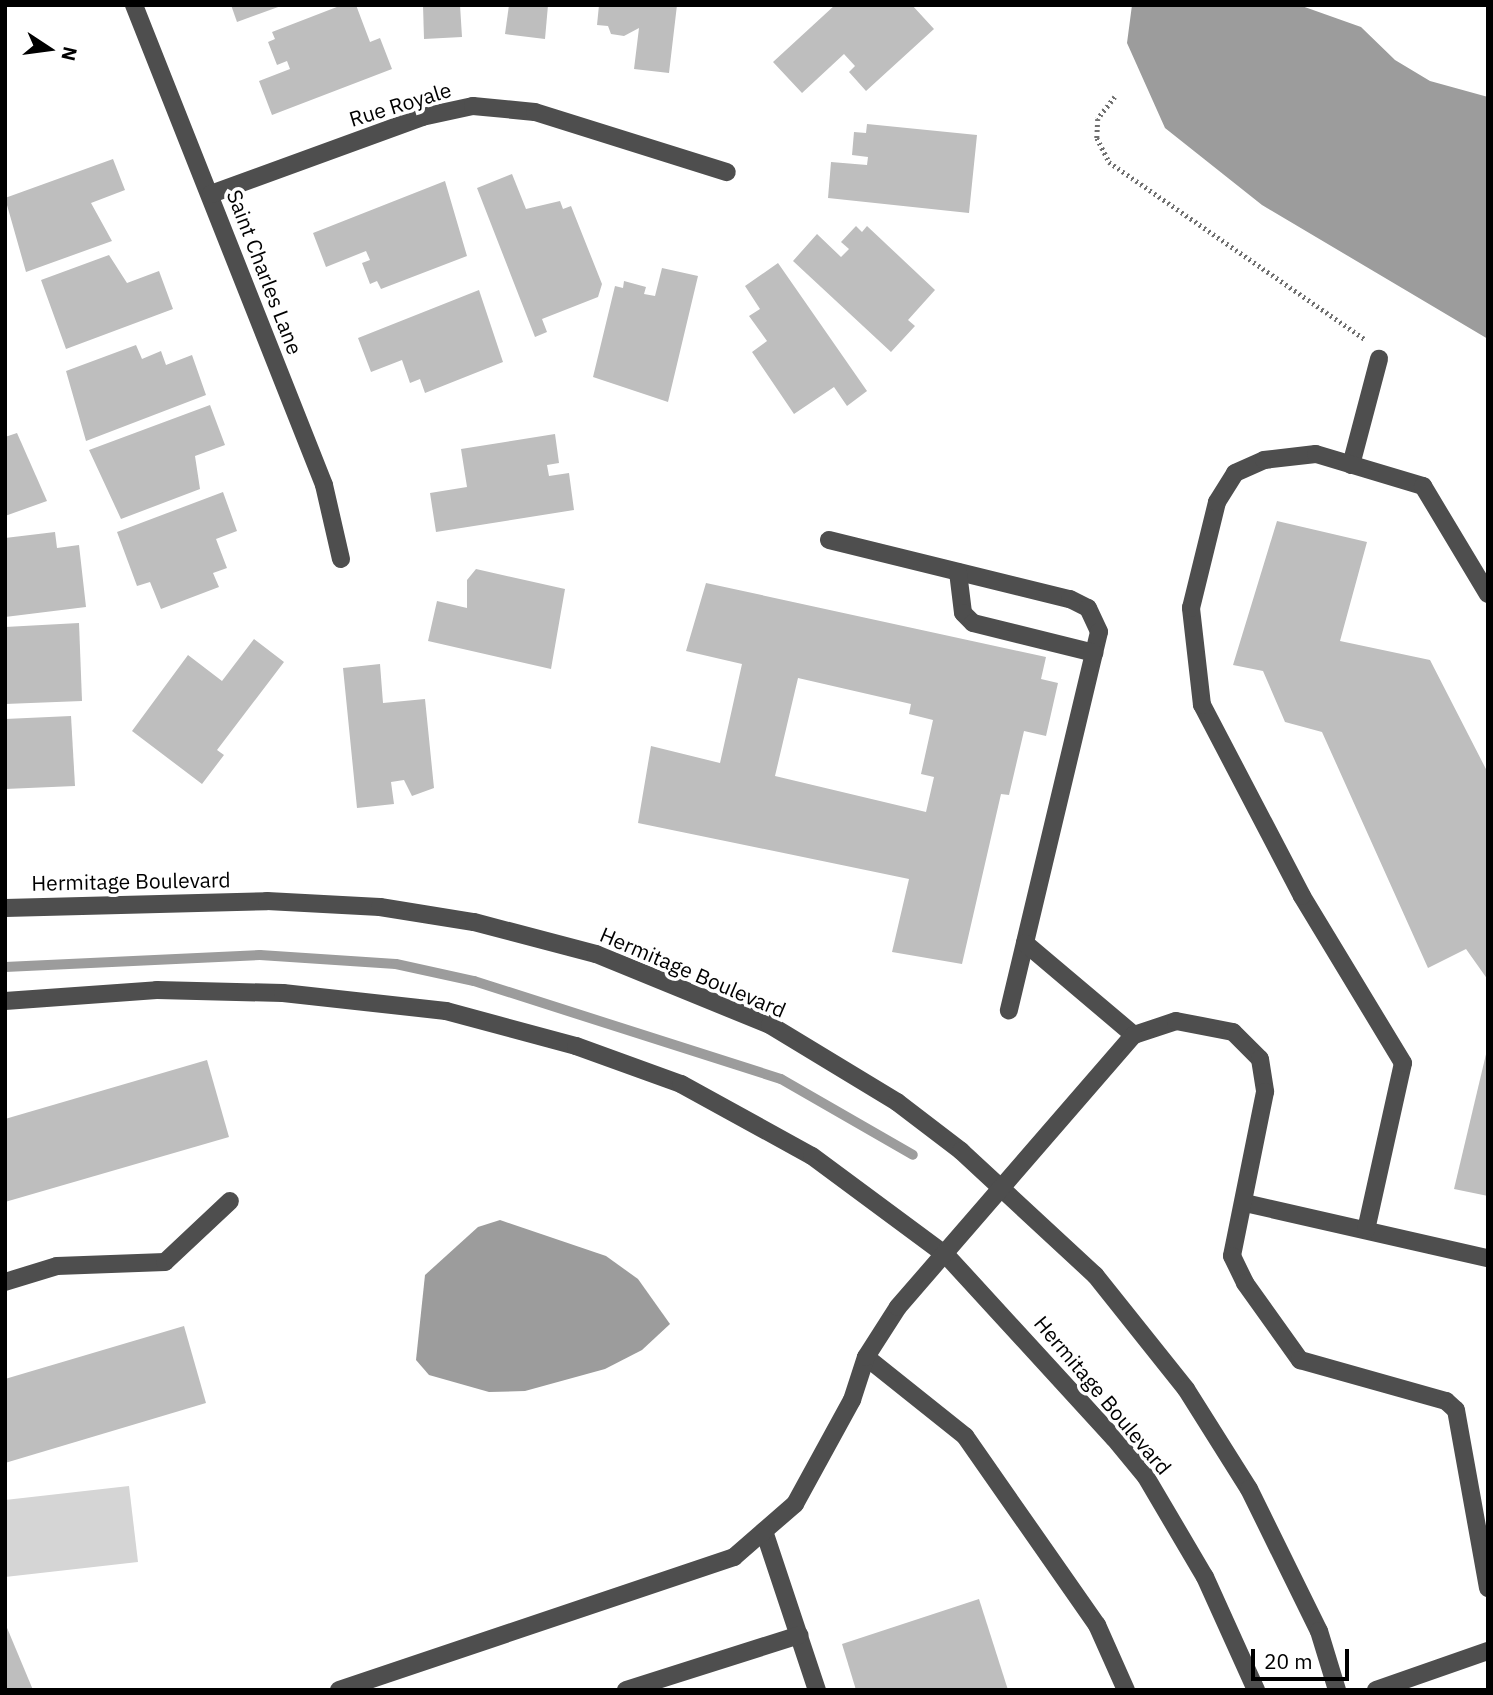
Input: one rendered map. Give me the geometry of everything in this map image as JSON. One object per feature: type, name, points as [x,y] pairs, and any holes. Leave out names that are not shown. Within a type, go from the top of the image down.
[{"type":"street","name":"Saint Charles Lane","points":[[134,5],[324,485],[341,559]]},
{"type":"street","name":"Rue Royale","points":[[211,194],[422,117],[472,106],[535,112],[727,172]]},
{"type":"street","points":[[1351,465],[1379,359]]},
{"type":"street","points":[[1366,1230],[1404,1063],[1302,896],[1202,705],[1191,608],[1217,502],[1235,472],[1264,460],[1316,454],[1423,486],[1488,594]]},
{"type":"street","points":[[830,540],[1088,608],[1099,632],[1009,1010]]},
{"type":"street","points":[[958,572],[963,613],[973,622],[1094,653]]},
{"type":"street","name":"Hermitage Boulevard","points":[[5,908],[254,901],[380,907],[596,954],[769,1025],[897,1102],[1003,1188],[1095,1275],[1186,1389],[1249,1489],[1318,1631],[1337,1690]]},
{"type":"street","points":[[1025,943],[1134,1035]]},
{"type":"street","name":"Hermitage Boulevard","points":[[5,1001],[157,990],[361,997],[576,1046],[681,1084],[812,1156],[947,1256],[1049,1361],[1146,1477],[1205,1577],[1255,1690]]},
{"type":"street","points":[[340,1690],[734,1557],[795,1504],[852,1400],[866,1357],[898,1307],[947,1256],[1134,1035],[1176,1021],[1213,1026],[1233,1032],[1260,1059],[1265,1093],[1233,1256],[1282,1342],[1300,1360],[1446,1401],[1456,1410],[1488,1588]]},
{"type":"street","points":[[5,1282],[57,1266],[166,1262],[230,1201]]},
{"type":"street","points":[[1245,1203],[1488,1258]]},
{"type":"street","points":[[866,1357],[965,1436],[1097,1625],[1126,1690]]},
{"type":"street","points":[[764,1531],[817,1690]]},
{"type":"street","points":[[626,1690],[799,1635]]},
{"type":"street","points":[[1376,1690],[1488,1651]]},
{"type":"path","points":[[1115,97],[1098,119],[1097,138],[1109,162],[1374,344],[1379,359]]},
{"type":"shaded area","points":[[1132,5],[1299,5],[1361,27],[1395,60],[1430,81],[1488,97],[1488,339],[1262,205],[1165,128],[1127,43]]},
{"type":"shaded area","points":[[500,1220],[606,1256],[638,1279],[670,1324],[642,1350],[605,1369],[525,1391],[489,1392],[429,1375],[416,1360],[425,1275],[478,1227]]},
{"type":"shaded area","points":[[129,1486],[138,1562],[5,1577],[5,1500]]},
{"type":"building","points":[[231,5],[281,5],[281,6],[237,22]]},
{"type":"building","points":[[342,5],[356,5],[370,42],[380,38],[392,69],[272,115],[259,81],[290,69],[287,61],[277,65],[268,42],[275,39],[272,32]]},
{"type":"building","points":[[423,5],[460,5],[462,37],[424,39]]},
{"type":"building","points":[[509,5],[548,5],[545,39],[505,34]]},
{"type":"building","points":[[599,5],[677,5],[669,73],[634,69],[639,28],[624,36],[611,34],[608,26],[597,25]]},
{"type":"building","points":[[835,5],[912,5],[934,29],[866,91],[849,72],[855,66],[844,54],[802,93],[773,62]]},
{"type":"building","points":[[867,124],[977,135],[969,213],[828,198],[831,162],[867,165],[868,157],[852,155],[854,132],[866,133]]},
{"type":"building","points":[[113,159],[125,190],[91,203],[112,241],[26,272],[5,198]]},
{"type":"building","points":[[512,174],[526,209],[560,201],[563,209],[571,206],[602,284],[598,297],[542,319],[547,332],[535,337],[477,188]]},
{"type":"building","points":[[445,181],[467,256],[381,289],[377,281],[370,284],[362,263],[370,260],[366,251],[326,267],[313,233]]},
{"type":"building","points":[[856,226],[862,232],[867,226],[935,290],[908,320],[915,326],[891,352],[793,261],[817,234],[841,257],[849,249],[841,242]]},
{"type":"building","points":[[109,255],[127,283],[159,271],[173,309],[66,349],[41,280]]},
{"type":"building","points":[[778,263],[867,391],[847,406],[834,387],[794,414],[752,352],[767,341],[749,316],[760,309],[745,286]]},
{"type":"building","points":[[662,268],[698,276],[668,402],[593,377],[615,286],[623,288],[624,281],[646,287],[644,294],[655,296]]},
{"type":"building","points":[[479,290],[503,362],[425,393],[420,379],[410,383],[402,360],[371,372],[358,338]]},
{"type":"building","points":[[136,345],[142,359],[161,351],[166,365],[192,355],[206,395],[86,441],[66,371]]},
{"type":"building","points":[[210,405],[225,445],[195,456],[200,489],[121,519],[89,450]]},
{"type":"building","points":[[17,433],[47,501],[5,516],[5,437]]},
{"type":"building","points":[[555,434],[559,463],[547,465],[549,476],[569,473],[574,510],[436,532],[430,493],[467,487],[461,449]]},
{"type":"building","points":[[223,492],[237,531],[216,539],[227,568],[213,573],[219,587],[161,609],[150,582],[137,586],[117,532]]},
{"type":"building","points":[[1277,521],[1367,542],[1340,641],[1430,660],[1488,773],[1488,980],[1466,949],[1428,968],[1322,732],[1285,722],[1263,671],[1233,665]]},
{"type":"building","points":[[55,532],[57,548],[79,545],[86,607],[5,617],[5,538]]},
{"type":"building","points":[[476,569],[565,589],[551,669],[428,641],[437,601],[467,608],[467,580]]},
{"type":"building","points":[[706,583],[1046,657],[1041,679],[1058,683],[1046,736],[1024,731],[1009,795],[1001,794],[962,964],[892,952],[909,879],[638,823],[651,746],[720,763],[742,664],[686,651]],"holes":[[[798,678],[911,704],[909,714],[933,720],[921,774],[934,777],[926,812],[775,776]]]},
{"type":"building","points":[[79,623],[82,701],[5,704],[5,627]]},
{"type":"building","points":[[254,639],[284,662],[217,750],[224,755],[202,784],[132,731],[188,655],[222,681]]},
{"type":"building","points":[[380,664],[383,703],[425,699],[434,788],[412,796],[404,780],[391,782],[394,804],[357,808],[343,668]]},
{"type":"building","points":[[71,716],[75,786],[5,789],[5,719]]},
{"type":"building","points":[[1488,1050],[1488,1196],[1454,1189]]},
{"type":"building","points":[[207,1060],[229,1137],[5,1202],[5,1119]]},
{"type":"building","points":[[184,1326],[206,1403],[5,1463],[5,1379]]},
{"type":"building","points":[[979,1599],[1008,1690],[856,1690],[842,1644]]},
{"type":"building","points":[[5,1623],[33,1690],[5,1690]]},
{"type":"waterway","points":[[5,967],[260,955],[396,964],[474,981],[781,1079],[913,1155]]}]
